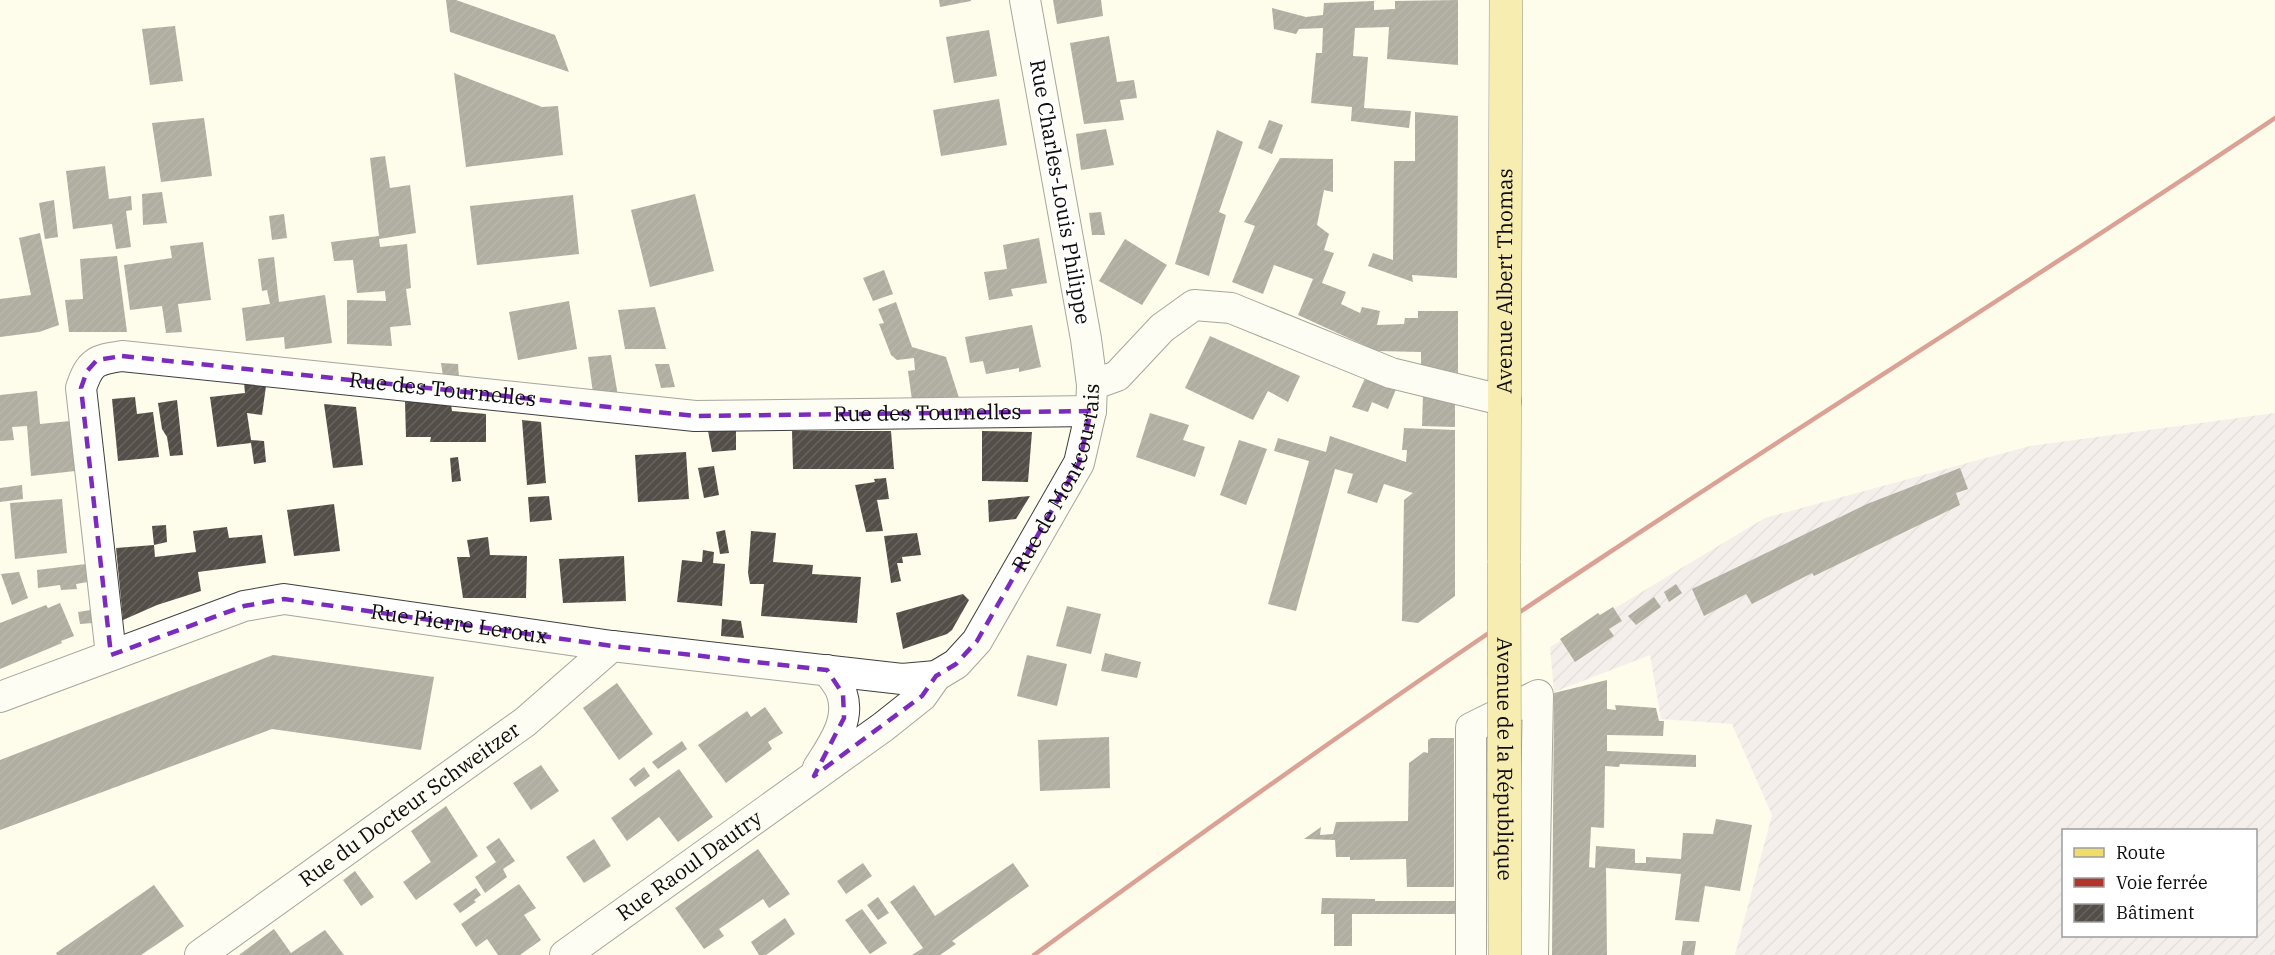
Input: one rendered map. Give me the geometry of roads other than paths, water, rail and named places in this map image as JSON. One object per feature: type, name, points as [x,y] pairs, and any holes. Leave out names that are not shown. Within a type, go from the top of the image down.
[{"type":"main road","name":"Avenue Albert Thomas","points":[[1504,563],[1506,0]]},
{"type":"main road","name":"Avenue de la République","points":[[1504,563],[1504,955]]},
{"type":"street","name":"Rue Charles-Louis Philippe","points":[[1025,0],[1086,339],[1091,398]]},
{"type":"street","name":"Rue de Montcourtais","points":[[936,676],[956,664],[977,641],[1078,463],[1091,398],[1118,376],[1162,328],[1194,305],[1231,308],[1391,373],[1506,401]]},
{"type":"street","name":"Rue des Tournelles","points":[[111,655],[81,388],[87,371],[97,360],[122,356],[695,416],[1091,398]]},
{"type":"street","name":"Rue Pierre Leroux","points":[[0,698],[243,606],[284,598],[612,646],[902,679],[936,676]]},
{"type":"street","name":"Rue du Docteur Schweitzer","points":[[200,955],[525,722],[612,646]]},
{"type":"street","points":[[814,776],[837,736],[844,718],[843,694],[827,670]]},
{"type":"street","name":"Rue Raoul Dautry","points":[[565,955],[883,727],[922,696],[936,676]]},
{"type":"street","points":[[1471,955],[1471,728],[1538,695],[1533,955]]},
{"type":"railway","points":[[1034,955],[1174,853],[1457,654],[2275,118]]}]
